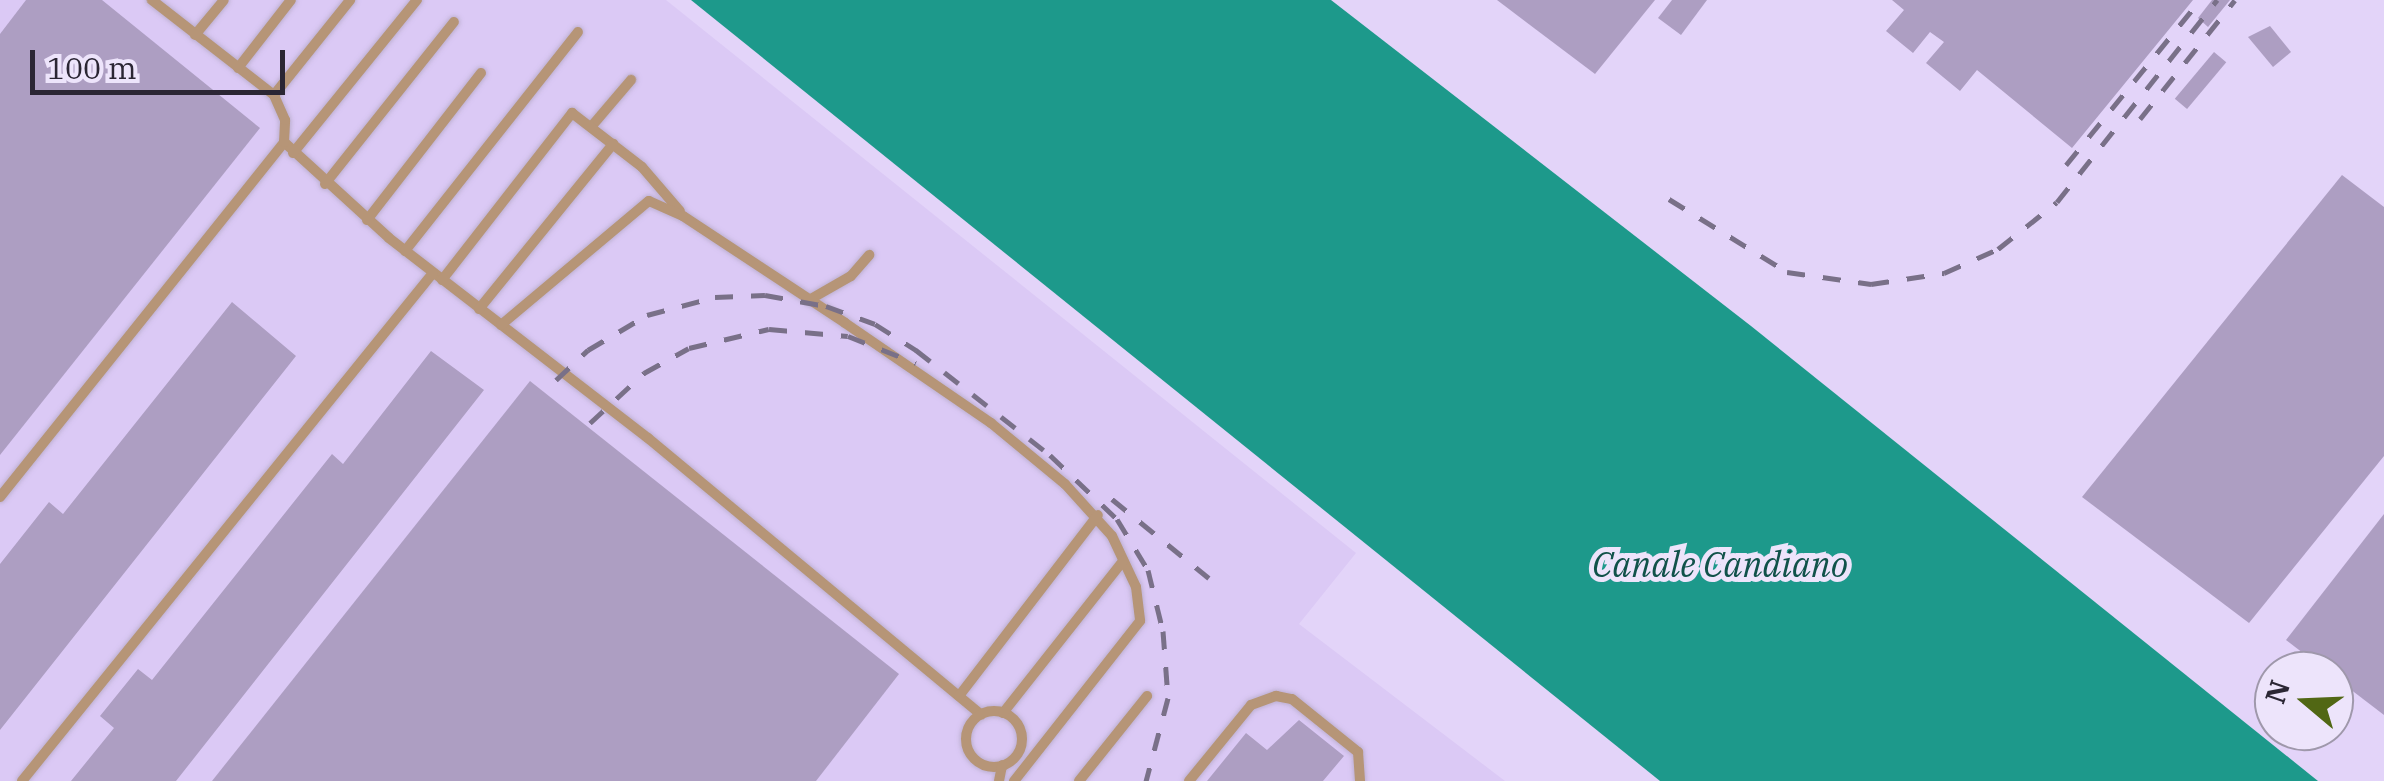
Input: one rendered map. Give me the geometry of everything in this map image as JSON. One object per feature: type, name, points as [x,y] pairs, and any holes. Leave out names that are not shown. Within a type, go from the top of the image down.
[{"type":"lane","points":[[0,497],[284,142],[285,120],[274,95],[152,0]]},
{"type":"lane","points":[[164,10],[172,0]]},
{"type":"lane","points":[[195,36],[224,0]]},
{"type":"lane","points":[[238,68],[291,0]]},
{"type":"lane","points":[[274,95],[350,0]]},
{"type":"lane","points":[[293,152],[417,0]]},
{"type":"lane","points":[[325,184],[454,22]]},
{"type":"lane","points":[[404,250],[578,32]]},
{"type":"lane","points":[[367,220],[481,73]]},
{"type":"lane","points":[[591,127],[631,80]]},
{"type":"lane","points":[[22,781],[572,112],[642,167],[683,216]]},
{"type":"lane","points":[[284,142],[367,220],[981,714],[1003,713],[1016,721],[1022,739],[1016,755],[1002,765],[985,765],[968,747],[968,728],[981,714]]},
{"type":"lane","points":[[480,309],[613,144]]},
{"type":"lane","points":[[501,326],[648,201],[683,216],[991,424],[1098,515],[1123,561],[1140,621],[1014,781]]},
{"type":"lane","points":[[809,300],[852,276],[869,255]]},
{"type":"lane","points":[[959,696],[1098,515]]},
{"type":"lane","points":[[1003,713],[1123,561]]},
{"type":"lane","points":[[1079,781],[1147,696]]},
{"type":"lane","points":[[1189,781],[1251,705],[1276,696],[1292,699],[1358,752],[1360,781]]},
{"type":"lane","points":[[999,781],[1002,765]]},
{"type":"shaded area","points":[[0,0],[666,0],[1356,553],[1299,624],[1505,781],[0,781]]},
{"type":"water","name":"Canale Candiano","points":[[691,0],[1331,0],[1751,326],[2254,730],[2254,751],[2281,751],[2318,781],[1660,781]]},
{"type":"building","points":[[26,0],[102,0],[260,128],[0,455],[0,34]]},
{"type":"building","points":[[1497,0],[1655,0],[1595,74]]},
{"type":"building","points":[[1672,0],[1707,0],[1681,35],[1658,18]]},
{"type":"building","points":[[1892,0],[2193,0],[2072,148],[1977,70],[1960,91],[1926,63],[1944,42],[1930,32],[1913,53],[1886,31],[1904,10]]},
{"type":"building","points":[[2212,0],[2230,0],[2208,27],[2198,18]]},
{"type":"building","points":[[2270,26],[2291,52],[2273,67],[2248,37]]},
{"type":"building","points":[[2214,52],[2226,62],[2187,109],[2175,99]]},
{"type":"building","points":[[2342,175],[2384,207],[2384,456],[2249,623],[2082,497]]},
{"type":"building","points":[[232,302],[296,356],[0,730],[0,564],[49,502],[63,514]]},
{"type":"building","points":[[431,351],[484,390],[176,781],[71,781],[114,728],[100,716],[138,669],[152,680],[332,454],[343,464]]},
{"type":"building","points":[[530,381],[899,674],[816,781],[212,781]]},
{"type":"building","points":[[2384,514],[2384,715],[2354,692],[2354,651],[2300,651],[2286,640]]},
{"type":"building","points":[[1299,720],[1344,756],[1323,781],[1207,781],[1246,733],[1267,750]]},
{"type":"railway","points":[[1669,199],[1787,272],[1871,284],[1944,273],[1998,249],[2057,202],[2217,0]]},
{"type":"railway","points":[[2140,119],[2235,0]]},
{"type":"railway","points":[[2066,165],[2197,4]]},
{"type":"railway","points":[[556,380],[588,350],[647,315],[715,297],[765,295],[826,306],[875,324],[916,350],[1050,455],[1117,519],[1148,570],[1163,631],[1168,698],[1146,781]]},
{"type":"railway","points":[[590,423],[644,373],[689,348],[769,329],[848,336],[916,363]]},
{"type":"railway","points":[[1112,499],[1209,578]]}]
